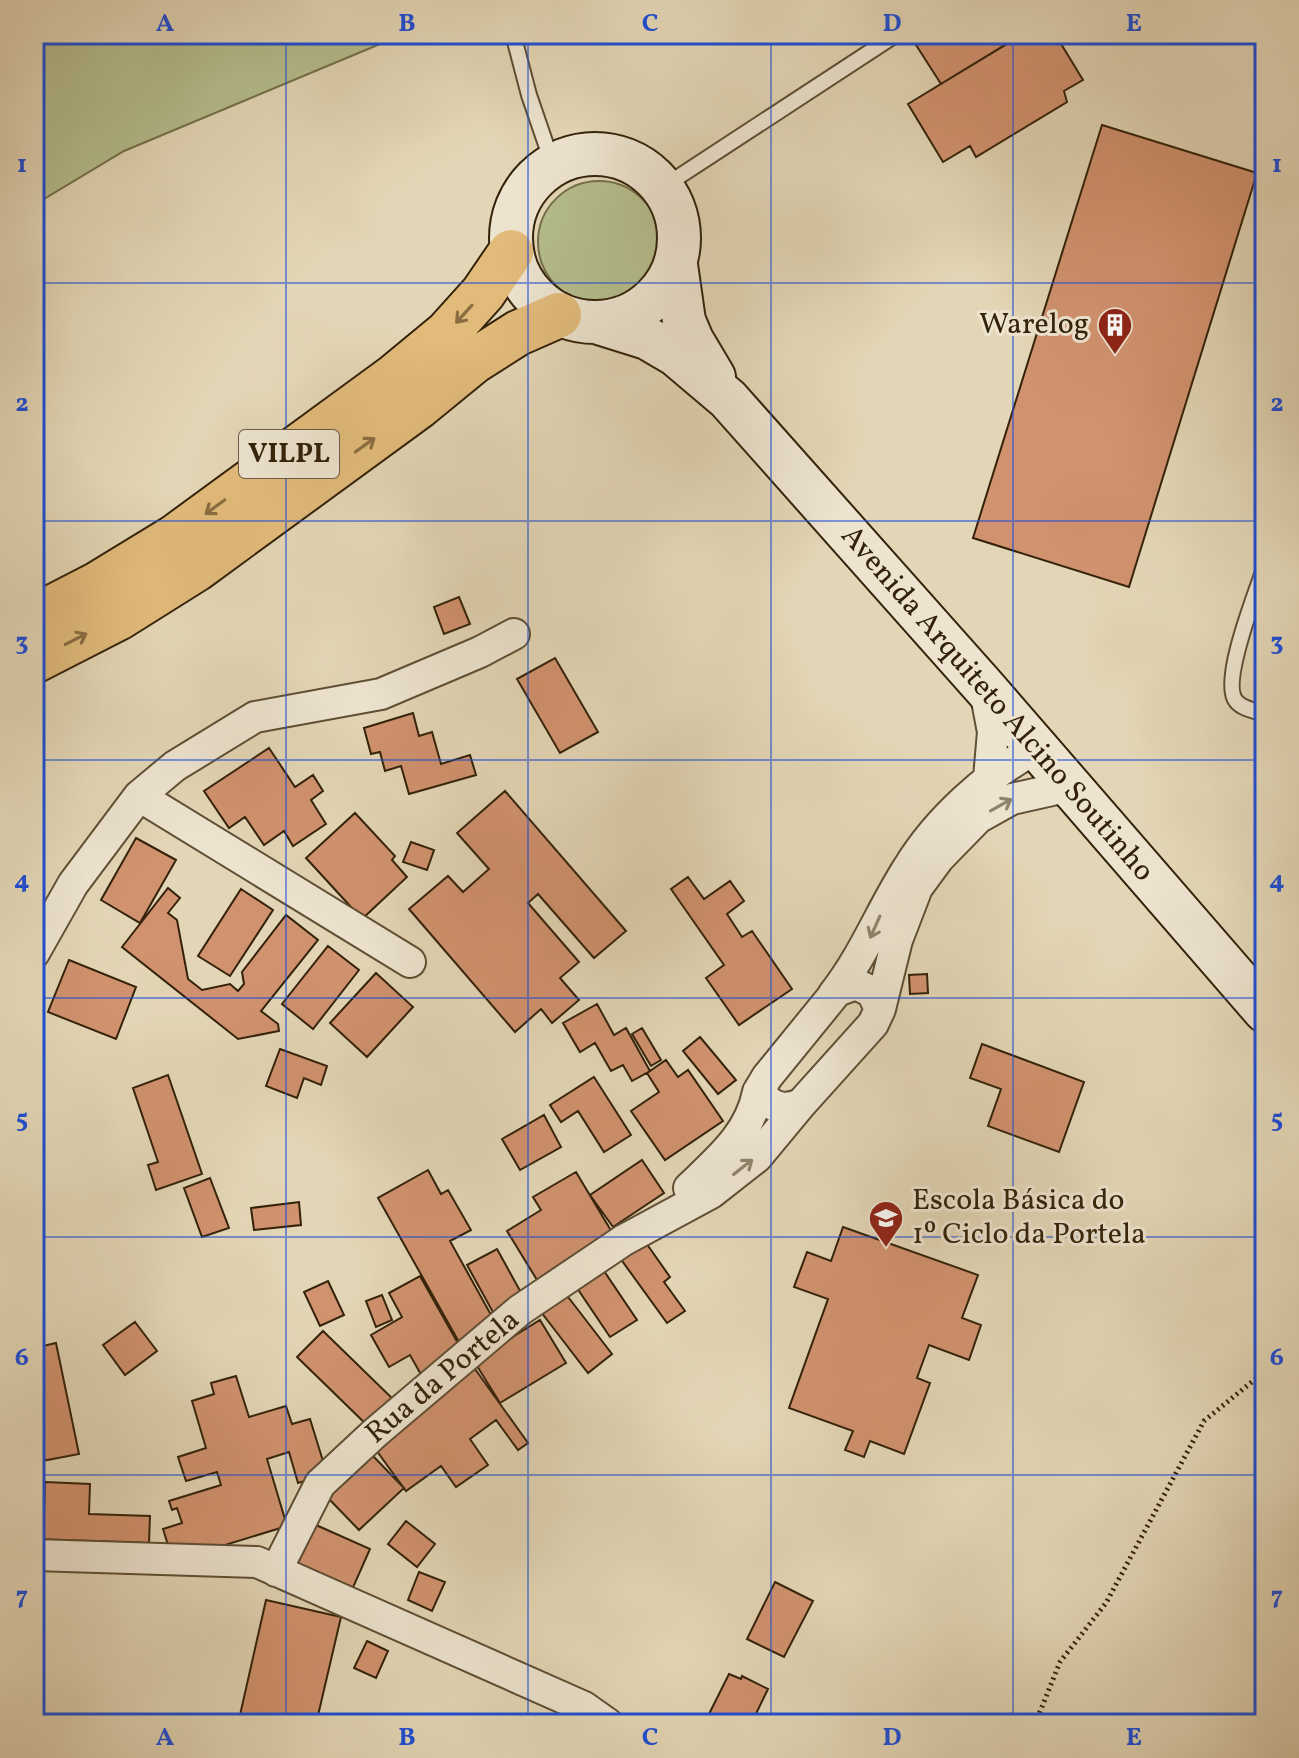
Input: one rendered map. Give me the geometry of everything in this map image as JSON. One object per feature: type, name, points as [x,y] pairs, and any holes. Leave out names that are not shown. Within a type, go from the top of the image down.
[{"type":"highway","name":"VILPL","points":[[34,617],[98,584],[175,537],[395,376],[447,333],[483,293],[511,252]]},
{"type":"highway","name":"VILPL","points":[[34,661],[118,618],[196,569],[407,415],[474,361],[518,333],[579,319]]},
{"type":"main road","points":[[592,153],[612,155],[632,162],[663,187],[679,225],[680,245],[676,265],[658,294],[641,308],[632,314],[579,319],[542,304],[528,289],[517,272],[511,252],[510,231],[523,193],[536,177],[553,165],[592,153]]},
{"type":"main road","name":"Avenida Arquiteto Alcino Soutinho","points":[[676,265],[688,331],[728,399]]},
{"type":"main road","name":"Avenida Arquiteto Alcino Soutinho","points":[[579,319],[647,338],[676,355],[728,399],[985,688],[1265,1011]]},
{"type":"street","points":[[34,953],[73,884],[139,796],[175,766],[255,717],[381,694],[480,652],[514,634]]},
{"type":"street","points":[[985,688],[993,732],[989,778]]},
{"type":"street","name":"Rua da Portela","points":[[276,1571],[320,1484],[376,1432],[520,1310],[653,1222],[731,1148],[750,1121],[758,1092],[767,1077],[855,967],[909,866],[930,838],[989,778],[1037,748]]},
{"type":"street","name":"Rua da Portela","points":[[653,1222],[711,1193],[757,1157],[873,1024],[880,1009],[897,940],[917,888],[939,858],[978,818],[1012,799],[1070,786]]},
{"type":"street","points":[[139,796],[410,962]]},
{"type":"street","name":"Rua da Portela","points":[[822,1009],[837,991],[856,984],[872,992],[880,1009]]},
{"type":"street","points":[[758,1092],[771,1105],[788,1110],[801,1104]]},
{"type":"street","points":[[34,1555],[257,1562],[584,1707],[608,1724]]},
{"type":"lane","points":[[513,34],[529,95],[553,165]]},
{"type":"lane","points":[[663,187],[897,34]]},
{"type":"lane","points":[[1265,566],[1235,662],[1231,686],[1235,700],[1244,707],[1265,714]]},
{"type":"path","points":[[1035,1724],[1060,1662],[1106,1603],[1204,1421],[1259,1376],[1265,1376]]},
{"type":"green space","points":[[34,34],[404,34],[124,151],[34,205]]},
{"type":"green space","points":[[599,181],[622,186],[642,199],[655,219],[660,242],[655,265],[642,285],[622,298],[599,303],[576,298],[556,285],[543,265],[538,242],[543,219],[556,199],[576,186]]},
{"type":"building","points":[[909,34],[1014,34],[1017,38],[941,84]]},
{"type":"building","points":[[1023,34],[1055,34],[1083,80],[1064,91],[1067,102],[976,157],[970,146],[943,162],[908,104]]},
{"type":"building","name":"Warelog","points":[[1102,125],[1257,173],[1129,587],[973,538]]},
{"type":"building","points":[[459,597],[470,624],[444,634],[434,607]]},
{"type":"building","points":[[555,658],[598,732],[560,753],[517,679]]},
{"type":"building","points":[[413,713],[419,736],[432,732],[441,764],[470,755],[476,775],[409,794],[401,766],[385,771],[380,752],[371,754],[364,728]]},
{"type":"building","points":[[269,748],[295,787],[313,775],[323,791],[311,800],[326,824],[293,846],[284,831],[264,845],[245,817],[229,828],[204,791]]},
{"type":"building","points":[[505,791],[626,931],[594,958],[538,894],[528,903],[579,962],[560,978],[579,1000],[552,1023],[541,1009],[515,1032],[409,909],[448,876],[463,892],[489,869],[457,833]]},
{"type":"building","points":[[355,813],[395,856],[392,860],[407,877],[362,919],[306,858]]},
{"type":"building","points":[[136,838],[176,860],[140,923],[101,900]]},
{"type":"building","points":[[411,842],[434,850],[427,870],[403,862]]},
{"type":"building","points":[[688,877],[704,899],[730,881],[744,901],[727,914],[742,937],[752,931],[792,989],[739,1025],[706,978],[724,965],[671,889]]},
{"type":"building","points":[[168,888],[180,898],[168,913],[177,920],[188,979],[202,990],[230,984],[238,991],[244,984],[242,972],[286,915],[318,940],[261,1011],[278,1024],[279,1031],[238,1039],[122,947]]},
{"type":"building","points":[[241,889],[273,910],[230,976],[198,956]]},
{"type":"building","points":[[328,946],[359,970],[313,1029],[282,1004]]},
{"type":"building","points":[[69,960],[136,987],[116,1039],[48,1012]]},
{"type":"building","points":[[376,973],[413,1007],[367,1057],[330,1023]]},
{"type":"building","points":[[927,974],[928,993],[910,994],[909,975]]},
{"type":"building","points":[[597,1004],[614,1035],[626,1028],[650,1071],[632,1081],[623,1065],[611,1071],[595,1043],[580,1052],[563,1023]]},
{"type":"building","points":[[642,1028],[661,1060],[651,1066],[632,1034]]},
{"type":"building","points":[[700,1037],[736,1080],[718,1094],[683,1051]]},
{"type":"building","points":[[982,1044],[1084,1082],[1059,1152],[988,1126],[1001,1089],[970,1078]]},
{"type":"building","points":[[280,1049],[327,1066],[321,1085],[304,1078],[297,1098],[266,1086]]},
{"type":"building","points":[[666,1060],[678,1077],[688,1070],[723,1121],[665,1160],[631,1111],[659,1092],[647,1073]]},
{"type":"building","points":[[168,1075],[202,1174],[156,1190],[148,1165],[158,1162],[133,1088]]},
{"type":"building","points":[[594,1077],[631,1135],[604,1152],[578,1111],[561,1122],[550,1105]]},
{"type":"building","points":[[544,1115],[561,1147],[520,1170],[502,1139]]},
{"type":"building","points":[[642,1160],[664,1193],[613,1227],[590,1195]]},
{"type":"building","points":[[428,1170],[441,1194],[448,1190],[471,1230],[450,1241],[495,1322],[459,1342],[378,1198]]},
{"type":"building","points":[[576,1172],[613,1234],[537,1280],[507,1231],[541,1210],[533,1197]]},
{"type":"building","points":[[210,1178],[229,1228],[202,1237],[184,1188]]},
{"type":"building","points":[[299,1202],[301,1225],[254,1230],[251,1208]]},
{"type":"building","points":[[843,1227],[978,1275],[962,1318],[981,1325],[969,1360],[929,1345],[917,1378],[930,1383],[904,1454],[870,1441],[864,1457],[845,1450],[853,1431],[789,1408],[828,1299],[794,1287],[807,1252],[831,1261]]},
{"type":"building","points":[[644,1240],[670,1277],[664,1282],[685,1311],[667,1323],[620,1258]]},
{"type":"building","points":[[497,1249],[524,1298],[494,1314],[467,1265]]},
{"type":"building","points":[[602,1268],[637,1320],[610,1337],[575,1285]]},
{"type":"building","points":[[420,1276],[464,1354],[423,1378],[410,1355],[389,1367],[371,1335],[402,1317],[389,1293]]},
{"type":"building","points":[[328,1281],[344,1315],[320,1326],[304,1292]]},
{"type":"building","points":[[565,1293],[612,1354],[588,1373],[541,1312]]},
{"type":"building","points":[[382,1295],[392,1320],[376,1327],[366,1301]]},
{"type":"building","points":[[540,1320],[566,1363],[500,1403],[474,1361]]},
{"type":"building","points":[[135,1322],[157,1351],[125,1375],[103,1345]]},
{"type":"building","points":[[323,1331],[397,1403],[371,1429],[297,1357]]},
{"type":"building","points":[[56,1343],[79,1454],[42,1461],[34,1422],[34,1348]]},
{"type":"building","points":[[475,1369],[528,1443],[518,1450],[496,1420],[470,1439],[488,1465],[456,1487],[441,1466],[406,1491],[371,1443]]},
{"type":"building","points":[[236,1376],[249,1417],[286,1406],[292,1424],[310,1419],[327,1474],[298,1483],[289,1452],[267,1459],[287,1526],[173,1561],[163,1529],[182,1523],[177,1508],[172,1510],[169,1501],[221,1485],[217,1472],[186,1481],[178,1457],[206,1448],[192,1401],[214,1394],[211,1383]]},
{"type":"building","points":[[373,1456],[404,1488],[359,1530],[328,1498]]},
{"type":"building","points":[[45,1482],[90,1484],[89,1514],[150,1516],[149,1543],[34,1539],[34,1513],[44,1514]]},
{"type":"building","points":[[406,1521],[435,1544],[417,1567],[388,1544]]},
{"type":"building","points":[[316,1525],[370,1549],[351,1592],[296,1567]]},
{"type":"building","points":[[419,1572],[445,1582],[432,1611],[408,1600]]},
{"type":"building","points":[[775,1582],[813,1601],[784,1657],[747,1639]]},
{"type":"building","points":[[266,1600],[341,1617],[316,1724],[238,1724]]},
{"type":"building","points":[[367,1641],[388,1651],[376,1678],[354,1668]]},
{"type":"building","points":[[729,1674],[741,1679],[742,1676],[768,1689],[751,1724],[704,1724]]},
{"type":"place","name":"Warelog","points":[[1115,356]]},
{"type":"place","name":"Escola Básica do 1º Ciclo da Portela","points":[[886,1249]]}]
